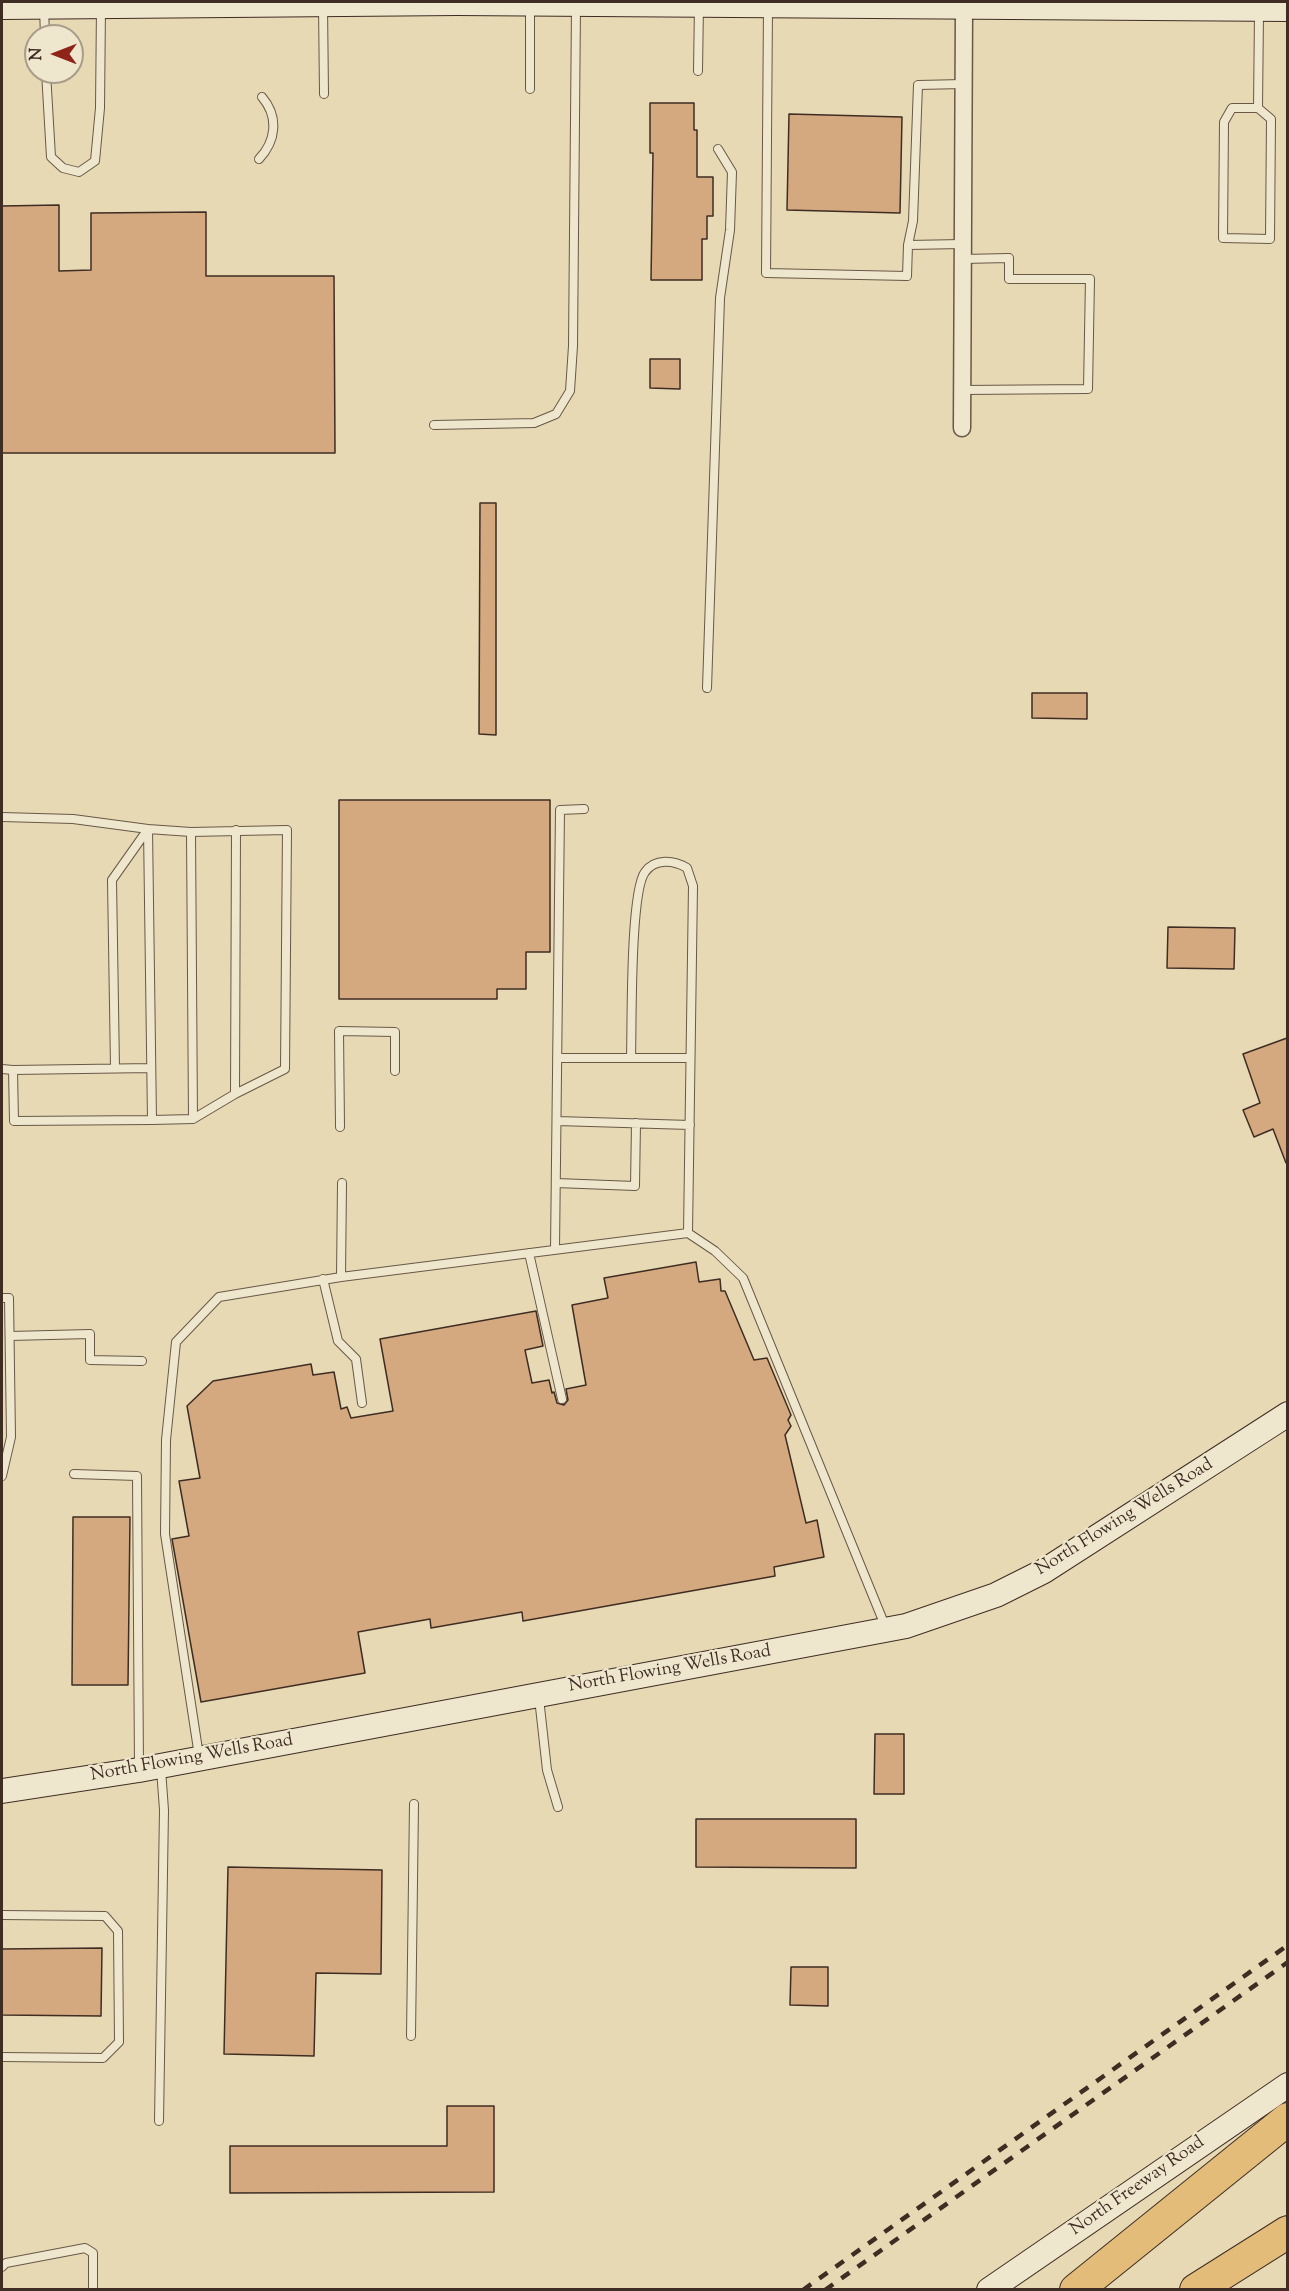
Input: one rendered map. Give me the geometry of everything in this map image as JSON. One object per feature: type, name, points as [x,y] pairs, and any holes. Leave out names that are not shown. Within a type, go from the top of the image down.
[{"type":"highway","points":[[1076,2289],[1287,2119]]},
{"type":"highway","points":[[1196,2289],[1287,2232]]},
{"type":"street","points":[[2,7],[457,2],[762,3],[964,7],[1060,5],[1287,9]]},
{"type":"street","points":[[962,428],[964,7]]},
{"type":"street","name":"North Flowing Wells Road","points":[[2,1791],[150,1768],[887,1631],[988,1598],[1044,1571],[1287,1414]]},
{"type":"street","name":"North Freeway Road","points":[[989,2289],[1287,2085]]},
{"type":"lane","points":[[530,3],[530,89]]},
{"type":"lane","points":[[434,425],[534,423],[556,414],[570,391],[573,346],[576,3]]},
{"type":"lane","points":[[762,3],[766,273],[907,276],[908,245],[914,221],[918,85],[963,84]]},
{"type":"lane","points":[[698,71],[699,4]]},
{"type":"lane","points":[[323,5],[324,94]]},
{"type":"lane","points":[[44,7],[45,24]]},
{"type":"lane","points":[[47,84],[51,157],[63,168],[79,172],[95,161],[100,108],[101,7]]},
{"type":"lane","points":[[1258,108],[1259,9]]},
{"type":"lane","points":[[259,159],[271,143],[273,131],[273,118],[269,105],[262,97]]},
{"type":"lane","points":[[1232,108],[1258,108],[1271,119],[1270,239],[1223,238],[1224,122],[1232,108]]},
{"type":"lane","points":[[707,688],[720,298],[730,230],[732,172],[718,149]]},
{"type":"lane","points":[[908,245],[1008,258],[1009,279],[1090,279],[1088,389],[962,390]]},
{"type":"lane","points":[[555,1249],[560,810],[584,809]]},
{"type":"lane","points":[[2,817],[73,819],[191,832],[287,830],[285,1069],[235,1094],[193,1119],[152,1120],[14,1120],[13,1070]]},
{"type":"lane","points":[[148,829],[152,1120]]},
{"type":"lane","points":[[115,1068],[112,880],[148,829]]},
{"type":"lane","points":[[235,1094],[236,830]]},
{"type":"lane","points":[[191,832],[193,1119]]},
{"type":"lane","points":[[631,1058],[636,899],[645,872],[659,862],[676,862],[687,868],[693,886],[688,1233]]},
{"type":"lane","points":[[340,1127],[339,1031],[395,1032],[395,1071]]},
{"type":"lane","points":[[557,1058],[690,1058]]},
{"type":"lane","points":[[2,1069],[151,1068]]},
{"type":"lane","points":[[557,1120],[690,1125]]},
{"type":"lane","points":[[556,1182],[635,1186],[636,1123]]},
{"type":"lane","points":[[341,1277],[342,1183]]},
{"type":"lane","points":[[199,1759],[165,1534],[166,1440],[176,1342],[219,1297],[341,1277],[688,1233],[715,1251],[743,1278],[887,1631]]},
{"type":"lane","points":[[529,1253],[562,1400]]},
{"type":"lane","points":[[323,1280],[338,1341],[356,1359],[362,1403]]},
{"type":"lane","points":[[2,1298],[9,1298],[11,1437],[2,1476]]},
{"type":"lane","points":[[10,1336],[90,1334],[90,1360],[142,1361]]},
{"type":"lane","points":[[74,1474],[137,1476],[150,1768],[164,1810],[159,2121]]},
{"type":"lane","points":[[539,1694],[547,1770],[558,1807]]},
{"type":"lane","points":[[411,2036],[414,1804]]},
{"type":"lane","points":[[2,1916],[105,1916],[118,1931],[119,2042],[103,2058],[2,2057]]},
{"type":"lane","points":[[2,2267],[6,2262],[85,2248],[93,2253],[93,2289]]},
{"type":"building","points":[[650,103],[694,103],[694,130],[697,130],[697,177],[713,177],[713,216],[707,216],[707,239],[702,239],[702,280],[651,280],[653,153],[650,153]]},
{"type":"building","points":[[789,114],[902,117],[900,213],[787,210]]},
{"type":"building","points":[[59,205],[59,271],[91,270],[91,213],[206,212],[206,276],[334,276],[335,453],[2,453],[2,206]]},
{"type":"building","points":[[650,359],[680,359],[680,389],[650,388]]},
{"type":"building","points":[[480,503],[496,503],[496,735],[479,734]]},
{"type":"building","points":[[1032,693],[1087,693],[1087,719],[1032,718]]},
{"type":"building","points":[[339,800],[550,800],[550,952],[526,952],[526,989],[497,989],[497,999],[339,999]]},
{"type":"building","points":[[1168,927],[1235,928],[1234,969],[1167,968]]},
{"type":"building","points":[[1287,1038],[1286,1163],[1273,1129],[1254,1137],[1243,1110],[1260,1103],[1243,1054]]},
{"type":"building","points":[[696,1262],[699,1282],[720,1279],[721,1291],[725,1291],[754,1360],[767,1358],[791,1415],[788,1420],[791,1426],[785,1435],[806,1523],[817,1520],[824,1557],[774,1567],[775,1576],[523,1621],[522,1612],[431,1628],[430,1619],[358,1632],[365,1673],[201,1702],[172,1539],[189,1536],[179,1481],[200,1478],[187,1406],[213,1381],[311,1364],[313,1375],[334,1372],[341,1409],[347,1407],[351,1418],[393,1411],[380,1339],[536,1311],[543,1346],[525,1350],[532,1383],[549,1380],[557,1403],[564,1405],[568,1400],[566,1389],[586,1385],[572,1305],[608,1298],[604,1278]]},
{"type":"building","points":[[73,1517],[130,1517],[128,1685],[72,1685]]},
{"type":"building","points":[[875,1734],[904,1734],[904,1794],[874,1794]]},
{"type":"building","points":[[696,1819],[856,1819],[856,1868],[696,1867]]},
{"type":"building","points":[[228,1867],[382,1870],[381,1974],[316,1973],[314,2056],[224,2054]]},
{"type":"building","points":[[102,1948],[101,2016],[2,2015],[2,1949]]},
{"type":"building","points":[[791,1967],[828,1967],[828,2006],[790,2005]]},
{"type":"building","points":[[447,2106],[494,2106],[494,2192],[230,2193],[230,2146],[447,2146]]},
{"type":"railway","points":[[803,2290],[1288,1945]]},
{"type":"railway","points":[[825,2290],[1288,1962]]}]
